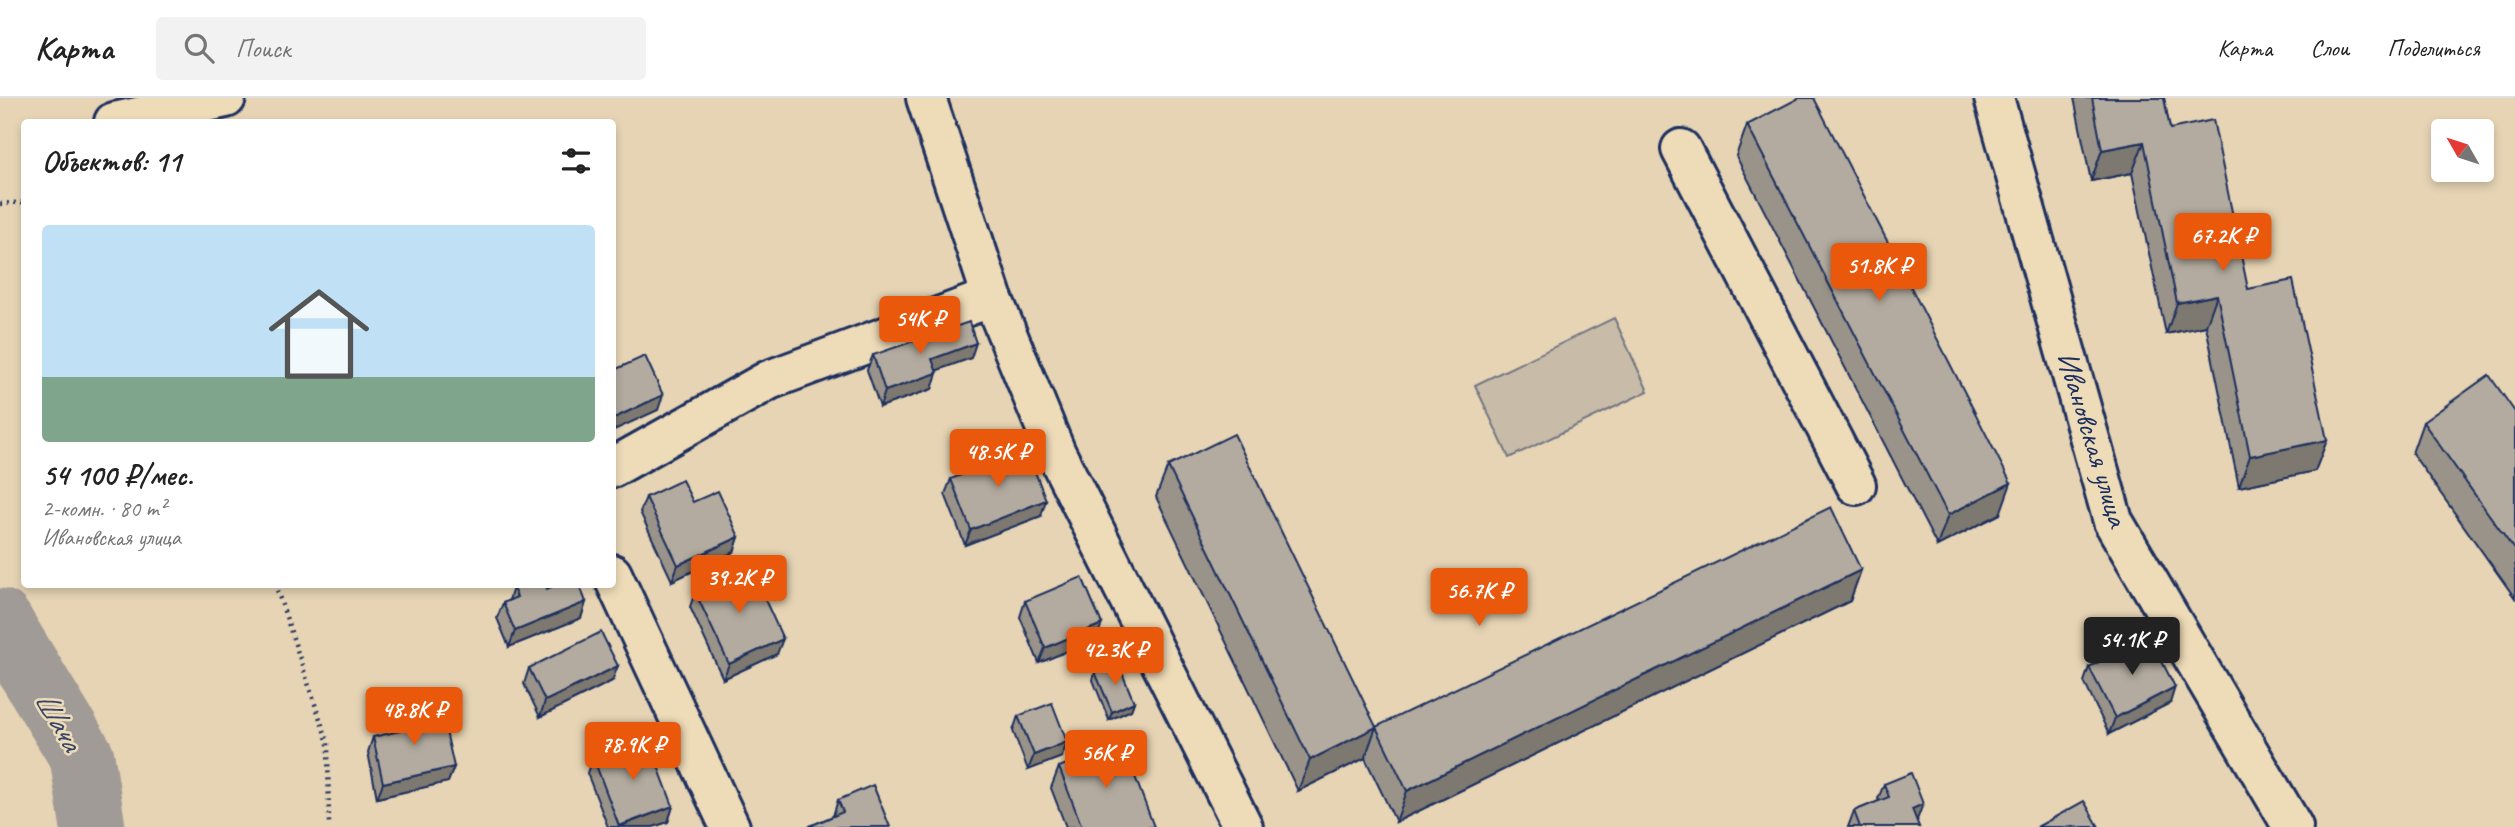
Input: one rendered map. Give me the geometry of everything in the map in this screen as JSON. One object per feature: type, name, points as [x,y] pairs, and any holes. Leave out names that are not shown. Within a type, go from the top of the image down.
[{"type":"street","points":[[128,119],[226,98]]},
{"type":"street","points":[[926,98],[992,297],[1056,453],[1243,827]]},
{"type":"street","name":"Ивановская улица","points":[[1994,98],[2113,521],[2293,827]]},
{"type":"street","points":[[1681,149],[1856,485]]},
{"type":"street","points":[[616,466],[769,380],[992,297]]},
{"type":"street","points":[[616,583],[730,827]]},
{"type":"path","points":[[0,204],[21,202]]},
{"type":"path","points":[[276,588],[328,743],[330,827]]},
{"type":"shaded area","points":[[1614,318],[1648,391],[1509,458],[1475,385]]},
{"type":"building","points":[[1799,98],[1814,98],[2011,483],[1948,515],[1747,125]]},
{"type":"building","points":[[2092,98],[2164,98],[2170,129],[2213,120],[2248,289],[2293,280],[2327,440],[2250,456],[2217,295],[2177,303],[2144,142],[2102,150]]},
{"type":"building","points":[[969,322],[976,343],[932,359],[937,373],[885,391],[873,355]]},
{"type":"building","points":[[645,356],[663,395],[616,417],[616,369]]},
{"type":"building","points":[[2489,375],[2515,412],[2515,551],[2423,422]]},
{"type":"building","points":[[1234,434],[1376,727],[1310,760],[1168,466]]},
{"type":"building","points":[[1026,449],[1046,500],[971,530],[951,479]]},
{"type":"building","points":[[682,480],[693,502],[718,491],[739,537],[678,565],[646,497]]},
{"type":"building","points":[[1831,507],[1861,570],[1407,791],[1376,727]]},
{"type":"building","points":[[750,567],[783,639],[729,664],[695,592]]},
{"type":"building","points":[[1082,577],[1102,624],[1045,648],[1025,601]]},
{"type":"building","points":[[513,588],[581,588],[586,602],[515,631],[503,603],[517,597]]},
{"type":"building","points":[[601,632],[618,666],[545,701],[529,668]]},
{"type":"building","points":[[2149,636],[2175,687],[2115,718],[2089,667]]},
{"type":"building","points":[[1118,663],[1134,702],[1112,712],[1095,672]]},
{"type":"building","points":[[1052,703],[1067,742],[1034,755],[1018,716]]},
{"type":"building","points":[[441,709],[454,767],[383,783],[373,737],[400,731],[397,718]]},
{"type":"building","points":[[647,737],[673,806],[619,826],[593,757]]},
{"type":"building","points":[[1122,742],[1154,827],[1082,827],[1059,767]]},
{"type":"building","points":[[1911,773],[1923,804],[1912,809],[1919,827],[1860,827],[1854,811],[1889,797],[1884,784]]},
{"type":"building","points":[[873,785],[890,827],[810,827],[843,812],[838,800]]},
{"type":"building","points":[[2084,801],[2099,827],[2037,827]]},
{"type":"waterway","name":"Шача","points":[[0,621],[82,757],[93,827]]}]
